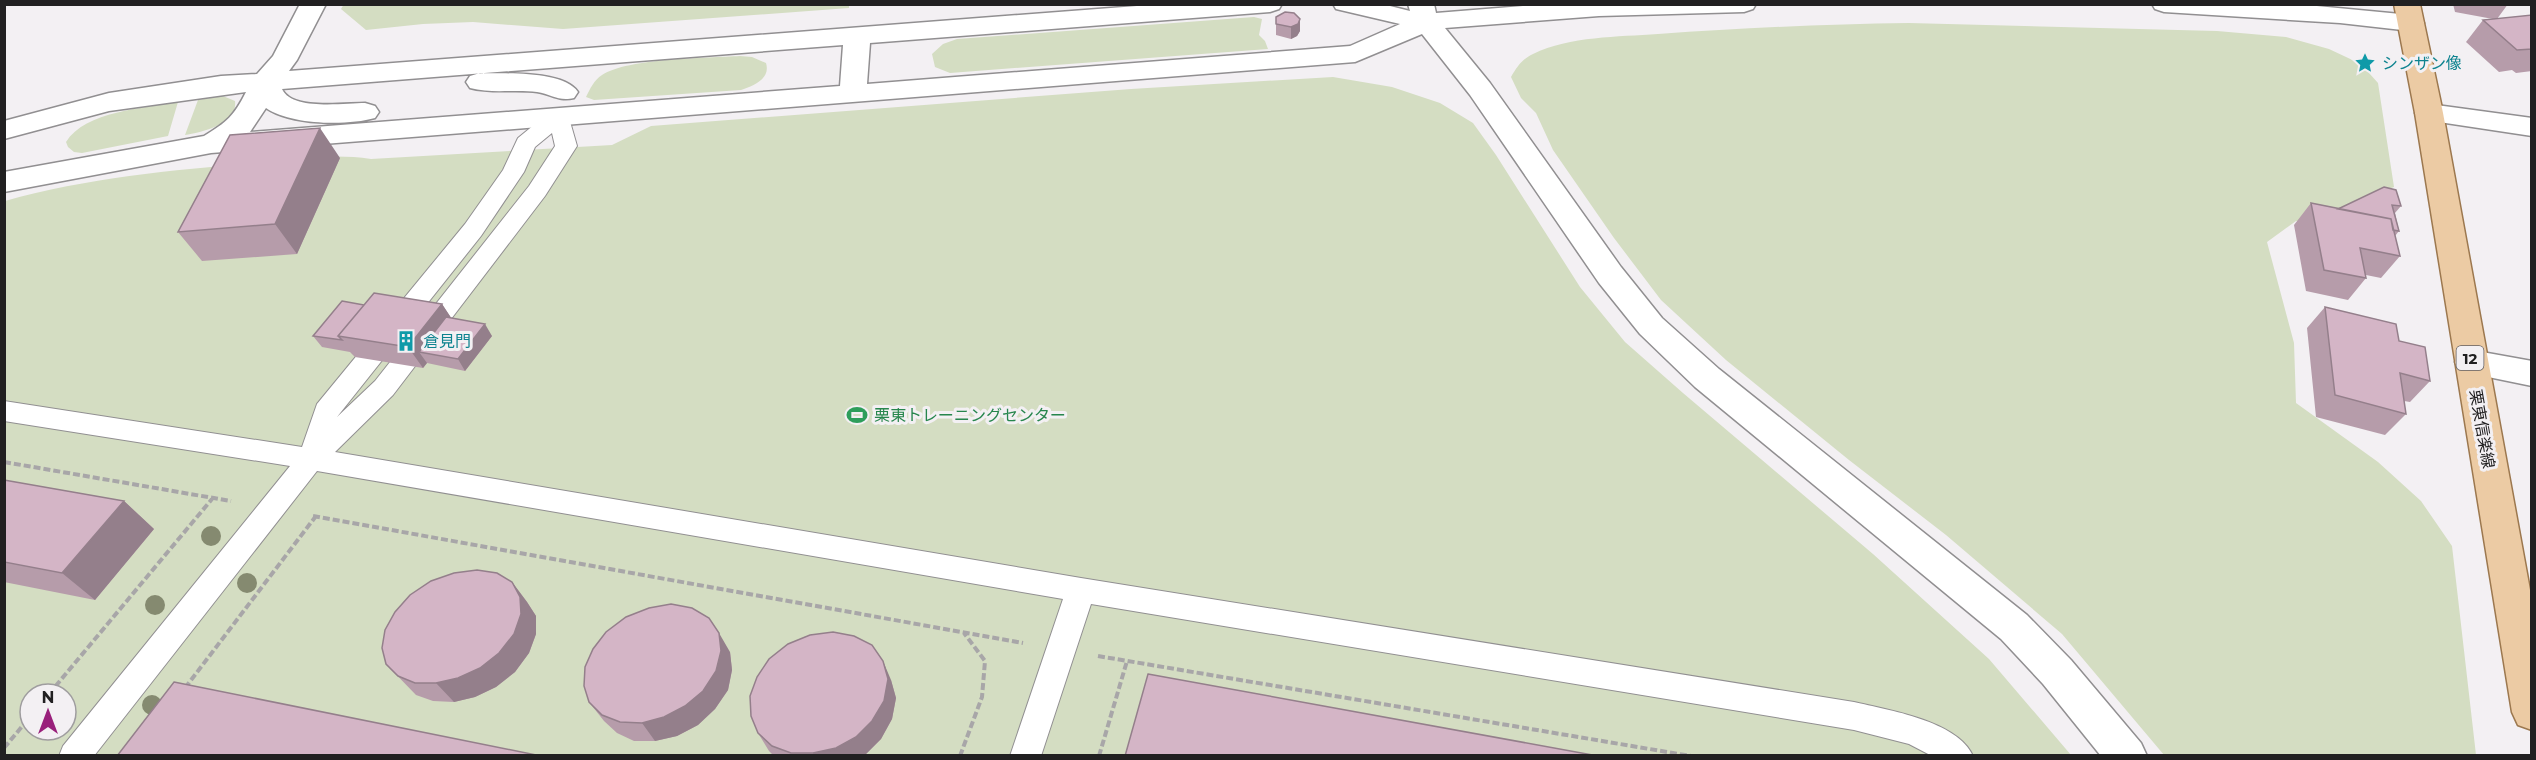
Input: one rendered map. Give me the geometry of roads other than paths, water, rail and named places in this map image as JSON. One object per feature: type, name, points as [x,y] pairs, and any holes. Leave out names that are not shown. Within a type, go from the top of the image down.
[{"type":"main road","name":"栗東信楽線","points":[[2409,14],[2429,113],[2532,712]]},
{"type":"street","points":[[211,144],[237,129],[248,116],[265,81],[284,60],[313,4]]},
{"type":"street","points":[[4,130],[110,102],[192,88],[1270,4]]},
{"type":"street","points":[[1345,4],[1424,13],[1744,4]]},
{"type":"street","points":[[2164,4],[2340,15],[2409,14]]},
{"type":"street","points":[[4,182],[98,162],[211,144],[488,122],[561,104],[853,92],[1355,54],[1424,13]]},
{"type":"street","points":[[1424,13],[1610,275],[1652,326],[1707,378],[2014,627],[2057,672],[2127,756]]},
{"type":"street","points":[[853,92],[857,36]]},
{"type":"street","points":[[561,104],[573,80],[591,69],[637,52]]},
{"type":"street","points":[[365,73],[415,80],[541,84],[561,104]]},
{"type":"street","points":[[265,81],[274,101],[283,107],[303,111],[387,112],[488,122]]},
{"type":"street","points":[[2429,113],[2532,127]]},
{"type":"street","points":[[2471,362],[2532,374]]},
{"type":"lane","points":[[74,756],[311,459],[384,388],[537,191],[566,146],[561,104]]},
{"type":"lane","points":[[311,459],[326,411],[473,230],[513,172],[526,142],[561,104]]},
{"type":"lane","points":[[4,411],[311,459],[1081,590],[1854,716],[1915,731],[1946,745],[1958,756]]},
{"type":"lane","points":[[1025,756],[1081,590]]},
{"type":"place","name":"シンザン像","points":[[2365,63]]},
{"type":"place","name":"倉見門","points":[[406,341]]},
{"type":"place","name":"栗東トレーニングセンター","points":[[857,415]]}]
